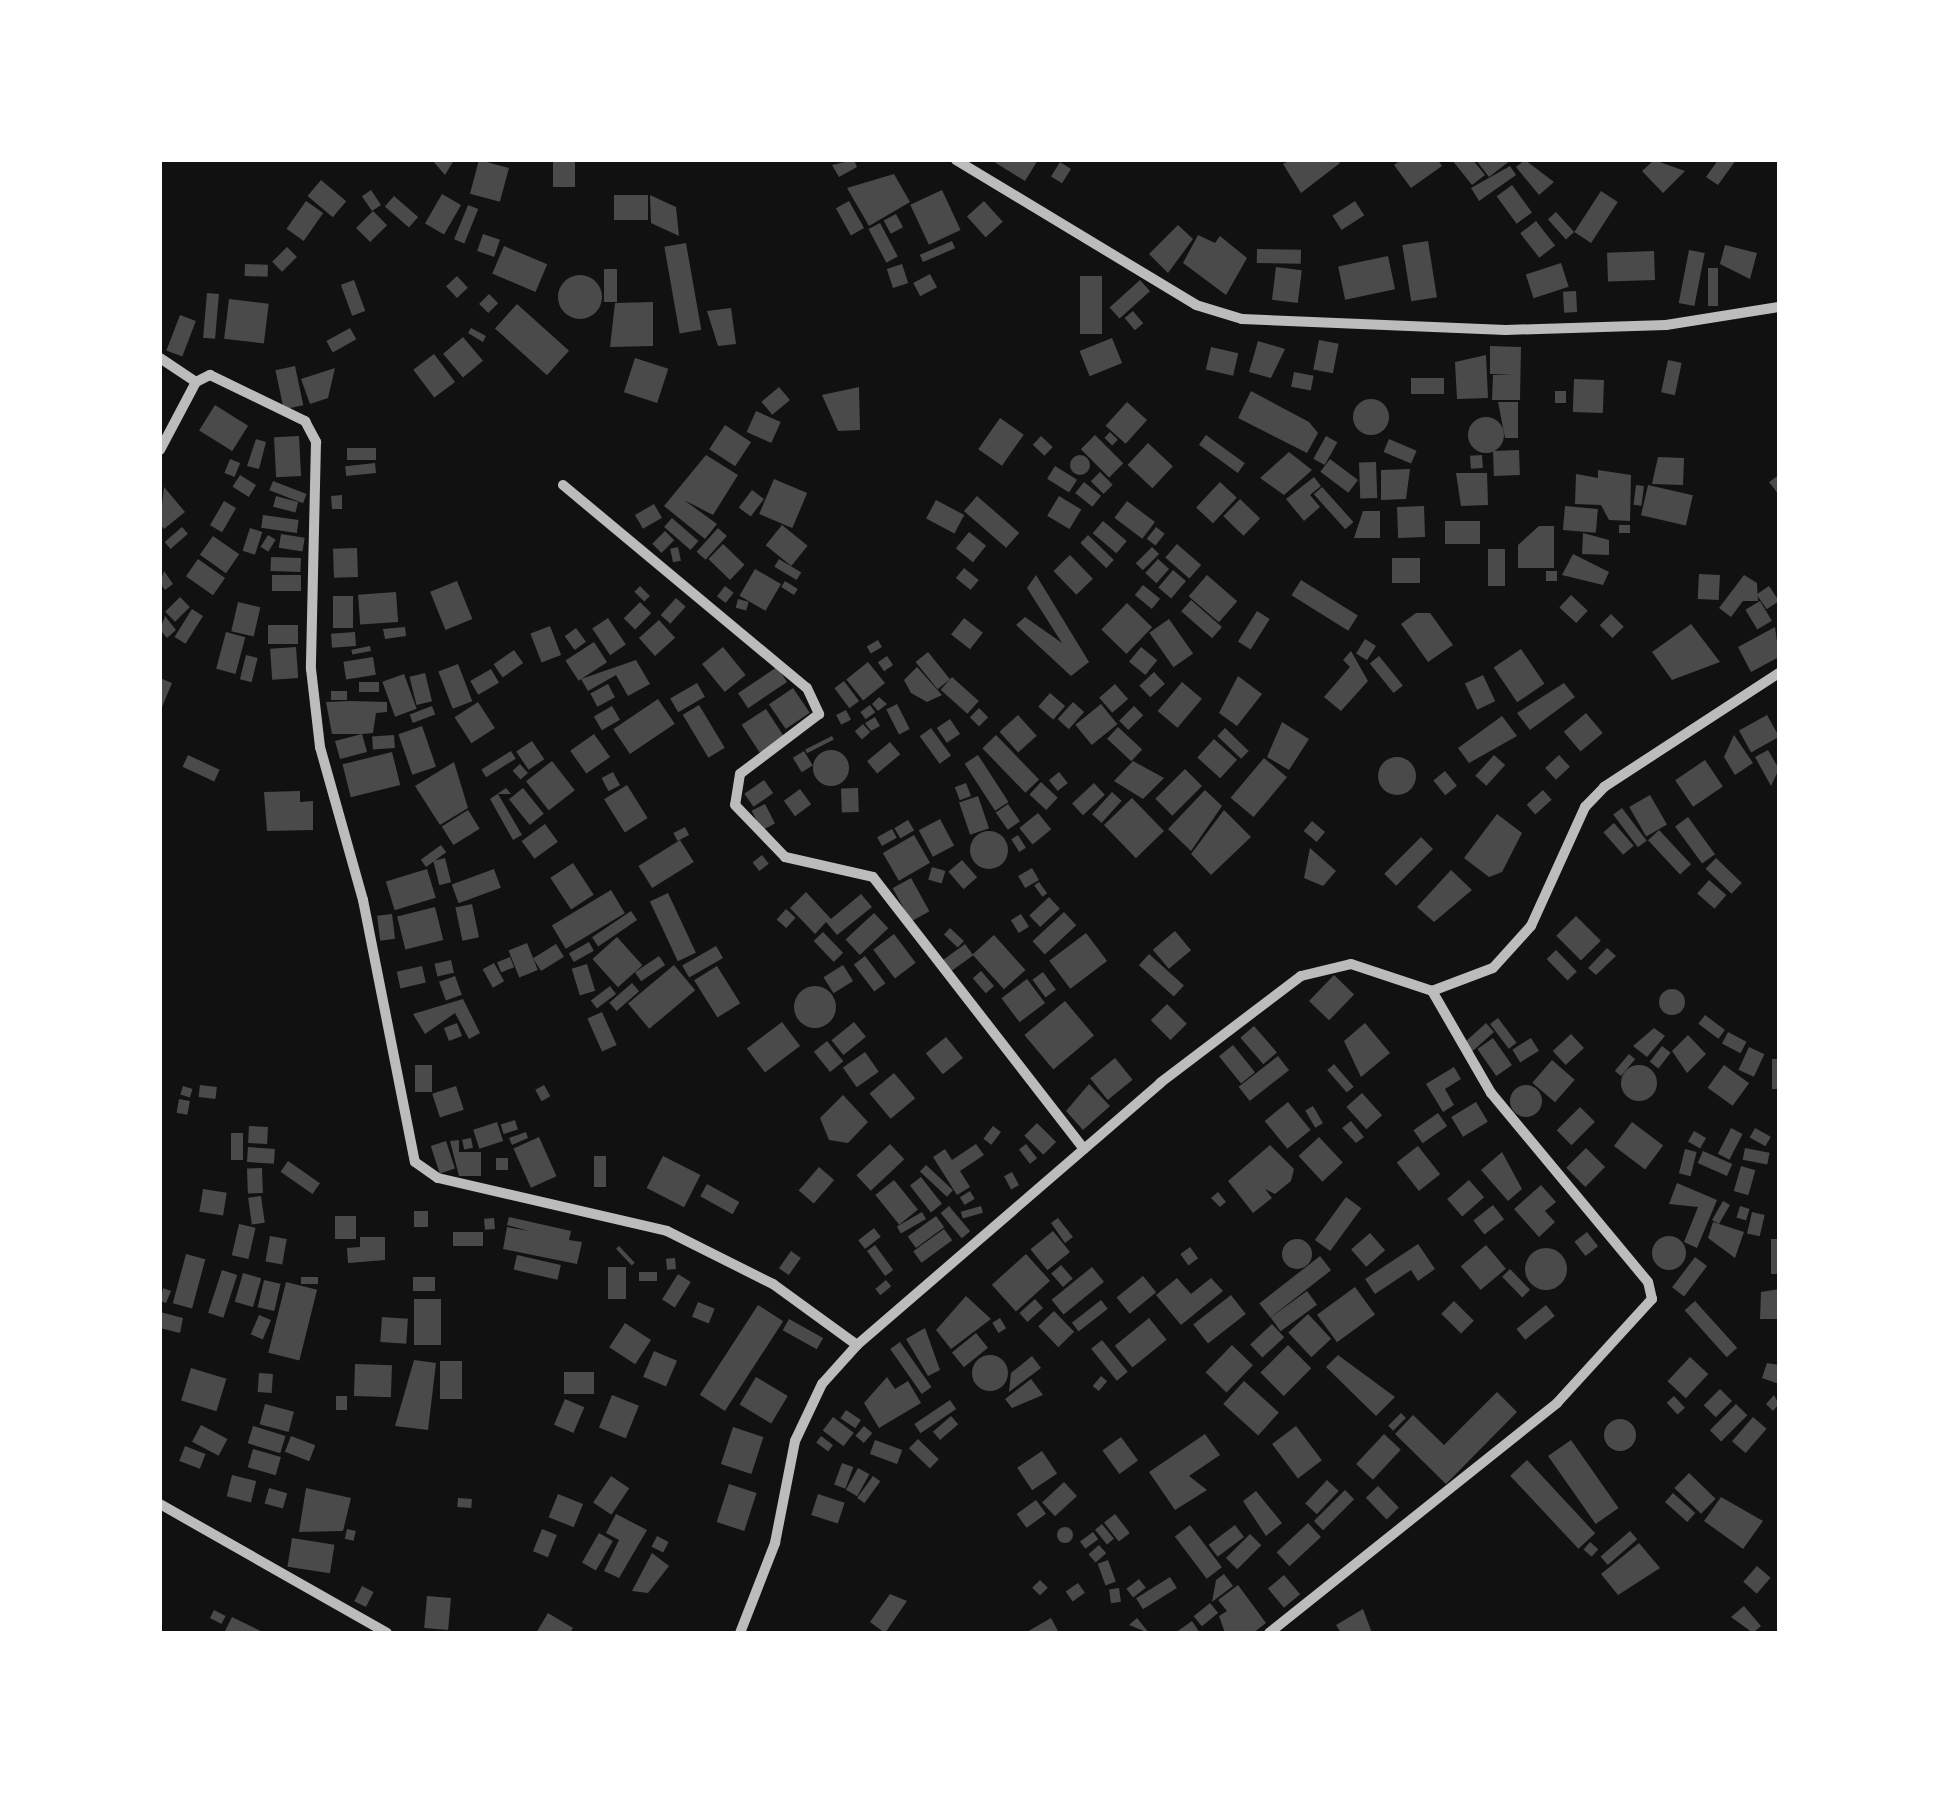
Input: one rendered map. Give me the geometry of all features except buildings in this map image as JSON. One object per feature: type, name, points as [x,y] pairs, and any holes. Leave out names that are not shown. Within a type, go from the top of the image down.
[{"type":"street","points":[[956,160],[1196,305],[1242,319],[1602,328],[1779,306]]},
{"type":"street","points":[[160,358],[196,382],[234,379],[306,422],[316,442],[310,669],[320,747],[363,900],[416,1162],[438,1178],[667,1231],[772,1284],[857,1345]]},
{"type":"street","points":[[160,450],[196,382]]},
{"type":"street","points":[[564,485],[807,688],[819,714],[740,774],[735,805],[785,858],[873,877],[1084,1149]]},
{"type":"street","points":[[740,1633],[774,1542],[795,1441],[822,1384],[857,1345],[1084,1149],[1301,976],[1350,964],[1432,990],[1462,985],[1514,948],[1604,787],[1779,673]]},
{"type":"street","points":[[1269,1633],[1557,1402],[1644,1318],[1652,1299],[1648,1282],[1491,1094],[1432,990]]},
{"type":"street","points":[[160,1504],[387,1633]]}]
